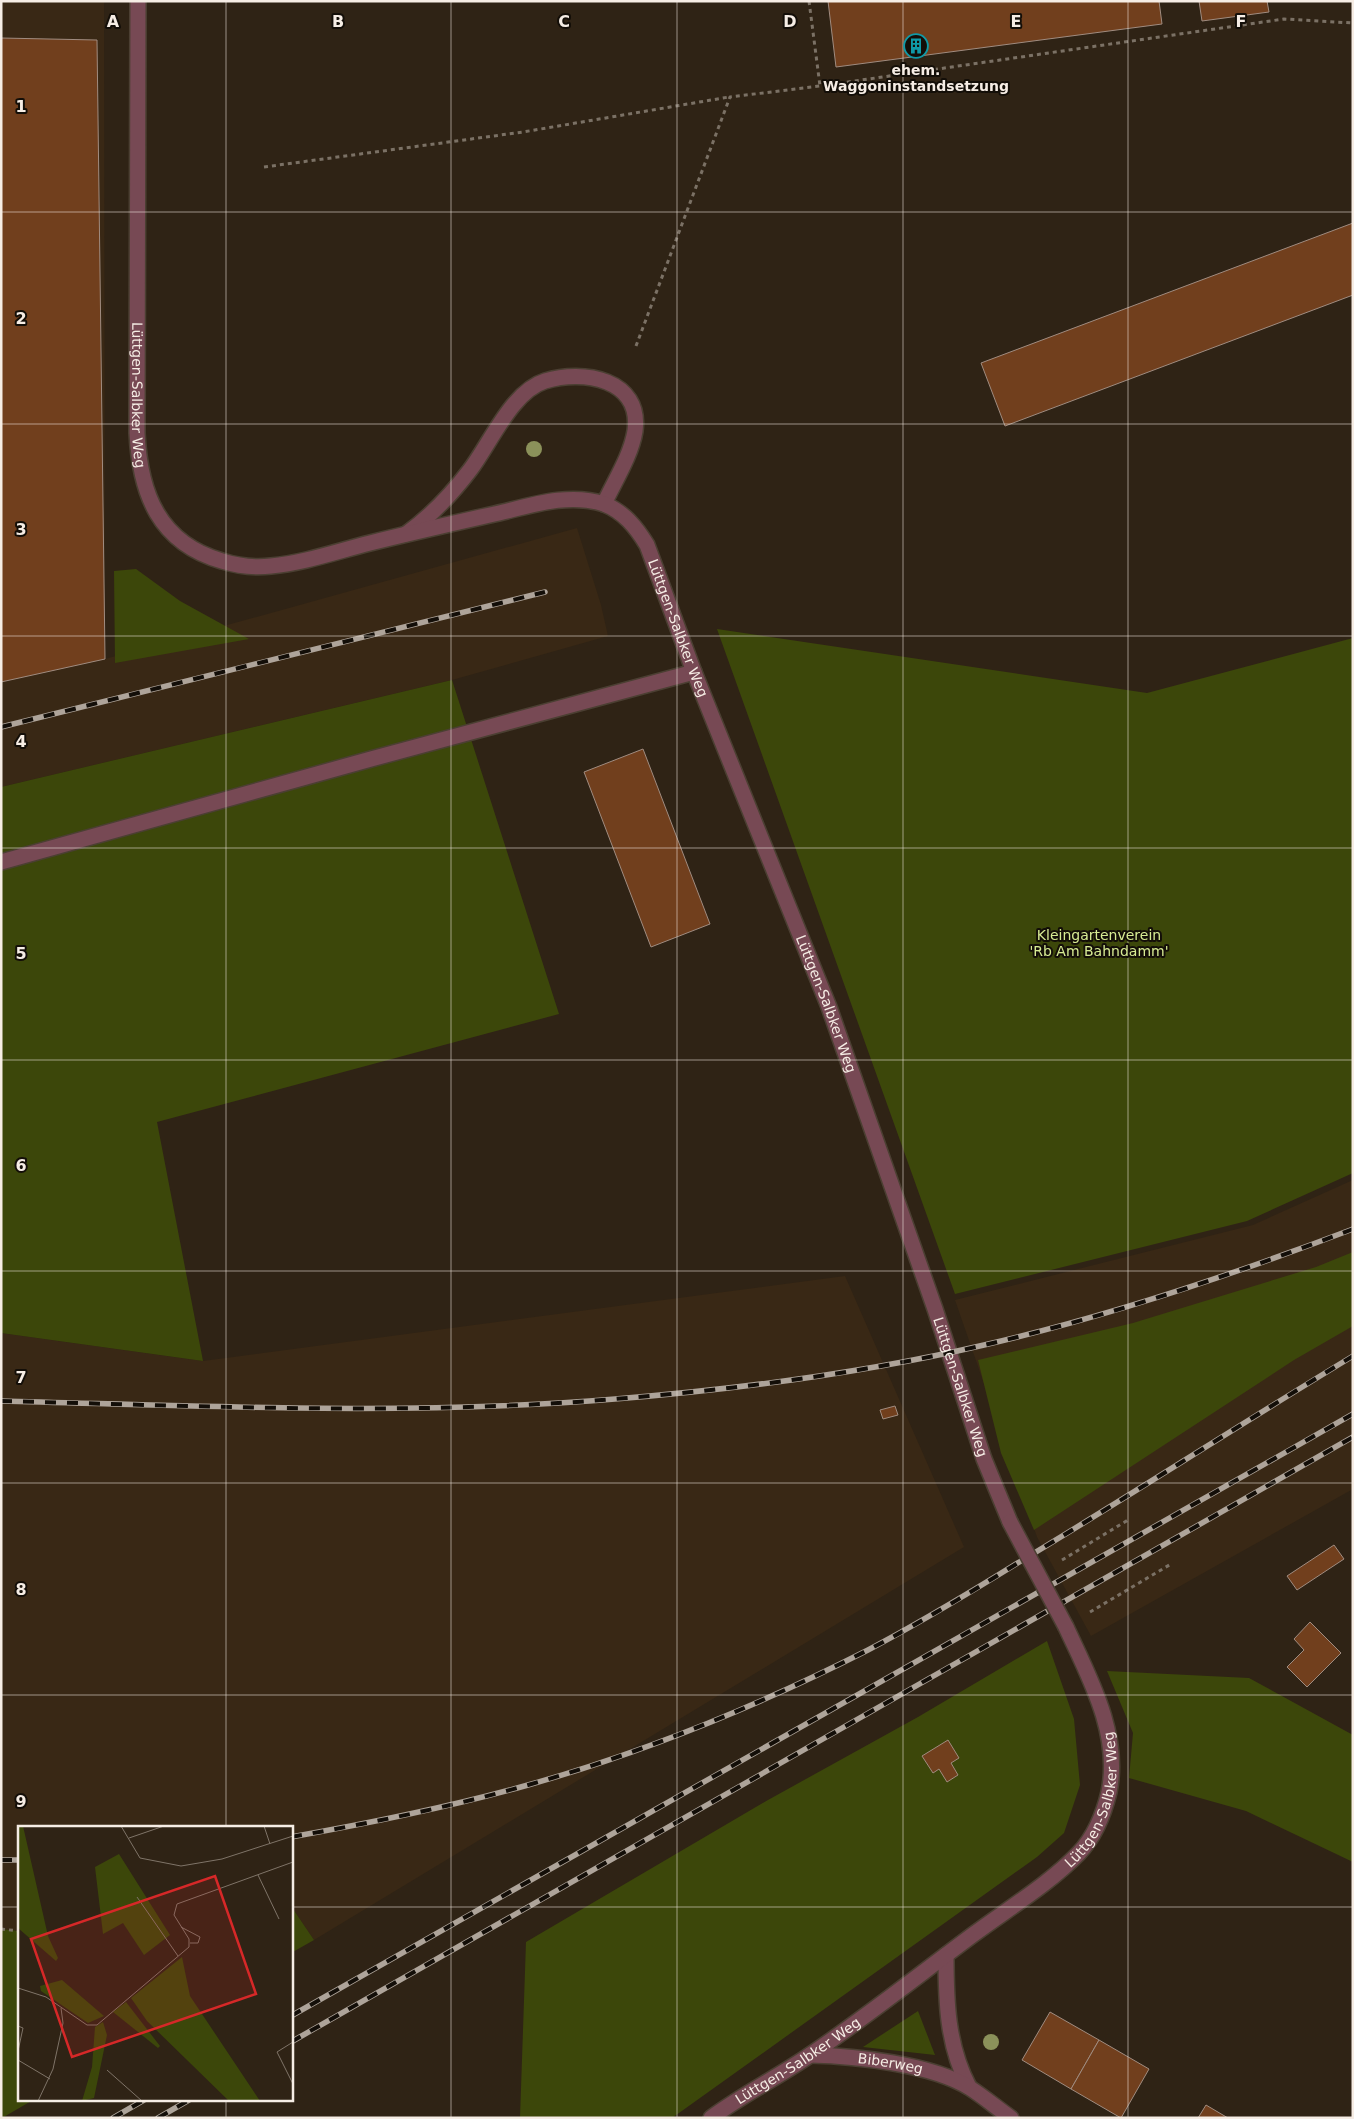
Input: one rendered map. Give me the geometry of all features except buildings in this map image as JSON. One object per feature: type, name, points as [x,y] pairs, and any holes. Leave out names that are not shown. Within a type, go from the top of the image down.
[{"type":"street","name":"Lüttgen-Salbker Weg","points":[[138,1],[137,433],[142,477],[154,509],[174,535],[189,548],[215,559],[244,566],[260,567],[284,565],[406,534],[558,500],[589,501],[604,504],[621,513],[629,520],[647,545],[694,672],[829,1007],[935,1309],[984,1460],[1010,1522],[1066,1627],[1087,1672],[1106,1723],[1110,1746],[1111,1771],[1109,1792],[1098,1825],[1080,1852],[1063,1867],[946,1955],[810,2055],[711,2118]]},
{"type":"street","name":"Lüttgen-Salbker Weg","points":[[406,534],[428,518],[456,488],[523,395],[543,382],[571,376],[601,379],[611,384],[626,396],[636,421],[632,444],[604,504]]},
{"type":"street","points":[[1,862],[371,759],[694,672]]},
{"type":"street","name":"Biberweg","points":[[946,1955],[948,2022],[955,2056],[969,2087]]},
{"type":"street","name":"Biberweg","points":[[810,2055],[840,2056],[931,2072],[969,2087],[1011,2118]]},
{"type":"path","points":[[809,1],[820,86]]},
{"type":"path","points":[[264,167],[523,132],[730,96],[820,86],[1284,19],[1353,23]]},
{"type":"path","points":[[636,346],[730,96]]},
{"type":"path","points":[[1038,1575],[1128,1520]]},
{"type":"path","points":[[1066,1627],[1171,1564]]},
{"type":"path","points":[[1,1929],[18,1930]]},
{"type":"shaded area","points":[[1,1],[104,1],[105,659],[577,528],[601,605],[608,636],[452,680],[1,787]]},
{"type":"shaded area","points":[[1353,1180],[1353,1489],[1091,1636],[1037,1537],[955,1300],[1253,1225]]},
{"type":"shaded area","points":[[845,1276],[964,1547],[314,1940],[292,1907],[292,1826],[18,1826],[18,1931],[1,1929],[1,1333],[203,1361]]},
{"type":"green space","points":[[136,569],[180,601],[249,639],[115,663],[114,571]]},
{"type":"green space","name":"Kleingartenverein 'Rb Am Bahndamm'","points":[[717,629],[1147,693],[1353,638],[1353,1173],[1247,1221],[955,1294]]},
{"type":"green space","points":[[452,680],[559,1014],[157,1122],[203,1361],[1,1333],[1,787]]},
{"type":"green space","points":[[1353,1252],[1353,1326],[1294,1360],[1034,1530],[1001,1453],[978,1360],[1133,1323],[1316,1267]]},
{"type":"green space","points":[[1047,1641],[1074,1719],[1080,1785],[1064,1833],[1037,1857],[672,2118],[520,2118],[526,1942],[768,1800],[918,1717]]},
{"type":"green space","points":[[1107,1671],[1249,1678],[1353,1735],[1353,1862],[1246,1811],[1129,1778],[1133,1733]]},
{"type":"green space","points":[[292,1907],[314,1940],[292,1952]]},
{"type":"green space","points":[[1,1929],[18,1931],[18,2102],[30,2102],[2,2118]]},
{"type":"green space","points":[[918,2011],[935,2055],[863,2047]]},
{"type":"railway","points":[[1,727],[545,592]]},
{"type":"railway","points":[[1,1401],[308,1408],[462,1407],[615,1399],[755,1385],[893,1364],[1031,1334],[1124,1308],[1262,1262],[1353,1229]]},
{"type":"railway","points":[[292,1837],[440,1807],[499,1793],[572,1772],[701,1726],[786,1690],[868,1650],[945,1607],[1353,1356]]},
{"type":"railway","points":[[292,2015],[1353,1414]]},
{"type":"railway","points":[[292,2041],[1353,1437]]},
{"type":"railway","points":[[1,1860],[18,1860]]},
{"type":"railway","points":[[113,2118],[141,2102]]},
{"type":"railway","points":[[158,2118],[186,2102]]},
{"type":"place","name":"ehem. Waggoninstandsetzung","points":[[916,46]]}]
